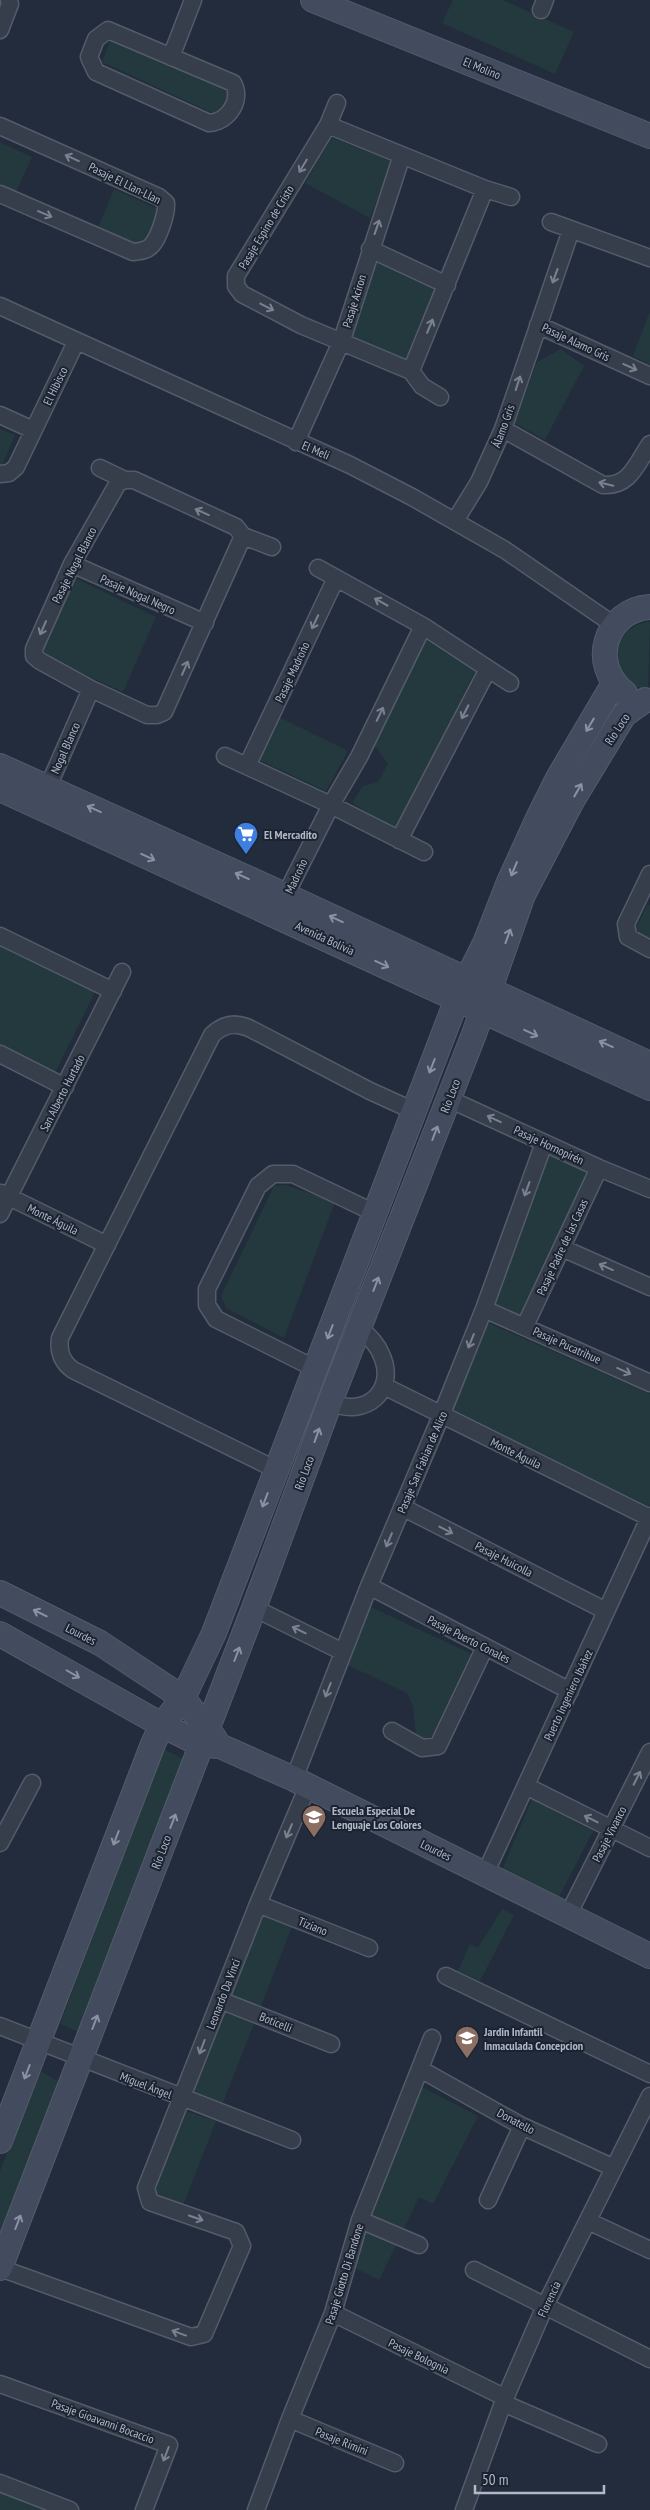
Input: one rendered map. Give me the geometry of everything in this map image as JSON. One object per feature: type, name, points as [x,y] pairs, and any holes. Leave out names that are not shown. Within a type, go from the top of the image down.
[{"type":"street","points":[[0,30],[10,4],[9,0]]},
{"type":"street","points":[[171,57],[193,0]]},
{"type":"street","name":"El Molino","points":[[313,0],[650,136]]},
{"type":"street","points":[[108,30],[171,57],[233,83],[237,90],[236,99],[227,117],[219,122],[209,123],[96,72],[89,57],[96,39],[108,30]]},
{"type":"street","name":"Pasaje Espino de Cristo","points":[[337,103],[328,125],[236,276],[236,286],[242,294],[301,324],[411,371],[422,386],[440,397]]},
{"type":"street","points":[[328,125],[485,189],[511,197]]},
{"type":"street","name":"Pasaje El Llan-Llan","points":[[0,126],[159,197],[166,203],[167,212],[152,245],[144,251],[133,252],[0,194]]},
{"type":"street","name":"Pasaje Aciron","points":[[296,442],[342,340],[370,249],[402,156]]},
{"type":"street","points":[[411,371],[485,189]]},
{"type":"street","points":[[551,222],[650,258]]},
{"type":"street","name":"Pasaje Alamo Gris","points":[[571,230],[538,325],[650,376]]},
{"type":"street","points":[[370,249],[447,285]]},
{"type":"street","name":"El Meli","points":[[0,306],[296,442],[350,464],[455,520],[505,550],[614,625]]},
{"type":"street","name":"Álamo Gris","points":[[455,520],[479,482],[503,429],[538,325]]},
{"type":"street","name":"El Hibisco","points":[[0,474],[9,473],[16,467],[76,342]]},
{"type":"street","points":[[0,415],[33,430]]},
{"type":"street","points":[[503,429],[603,486],[615,486],[625,482],[650,444]]},
{"type":"street","points":[[100,468],[125,480],[134,480],[236,527],[243,536],[272,547]]},
{"type":"street","name":"Pasaje Nogal Blanco","points":[[91,689],[40,661],[34,656],[34,649],[72,564],[118,483],[125,480]]},
{"type":"street","points":[[91,689],[147,715],[156,715],[164,712],[243,536]]},
{"type":"street","name":"Pasaje Nogal Negro","points":[[72,564],[205,623]]},
{"type":"street","points":[[318,568],[424,626],[510,683]]},
{"type":"street","name":"Pasaje Madroño","points":[[247,766],[336,578]]},
{"type":"street","points":[[647,700],[626,693],[614,683],[607,670],[604,656],[607,637],[614,625],[632,611],[650,607]]},
{"type":"street","name":"Madroño","points":[[281,905],[331,805],[359,757],[424,626]]},
{"type":"street","points":[[399,840],[488,669]]},
{"type":"street","name":"Río Loco","points":[[0,2141],[153,1744],[162,1725],[184,1698],[214,1633],[462,989],[485,943],[509,882],[540,814],[558,778],[614,683]]},
{"type":"street","name":"Nogal Blanco","points":[[43,797],[91,689]]},
{"type":"street","name":"Río Loco","points":[[0,2268],[81,2059],[210,1740],[254,1608],[330,1402],[449,1099],[523,895],[572,801],[624,715],[647,700]]},
{"type":"street","points":[[225,756],[331,805],[424,852]]},
{"type":"street","name":"Avenida Bolivia","points":[[0,766],[43,797],[462,989],[650,1088]]},
{"type":"street","name":"Avenida Bolivia","points":[[0,789],[43,797]]},
{"type":"street","points":[[650,874],[626,924],[625,931],[628,937],[650,949]]},
{"type":"street","points":[[0,936],[113,991]]},
{"type":"street","name":"San Alberto Hurtado","points":[[0,1214],[5,1195],[65,1087],[122,972]]},
{"type":"street","name":"Avenida Bolivia","points":[[485,1001],[650,1064]]},
{"type":"street","points":[[277,1470],[73,1370],[63,1361],[59,1346],[60,1338],[212,1035],[226,1025],[234,1024],[249,1028],[370,1091],[414,1111]]},
{"type":"street","points":[[0,1054],[65,1087]]},
{"type":"street","name":"Pasaje Hornopirén","points":[[449,1099],[599,1168],[650,1189]]},
{"type":"street","name":"Pasaje San Fabian de Alico","points":[[301,1783],[342,1652],[484,1309],[544,1143]]},
{"type":"street","name":"Pasaje Padre de las Casas","points":[[525,1326],[599,1168]]},
{"type":"street","points":[[316,1369],[216,1319],[207,1305],[207,1288],[258,1186],[267,1176],[280,1172],[293,1174],[375,1213]]},
{"type":"street","name":"Monte Águila","points":[[5,1195],[106,1245]]},
{"type":"street","points":[[562,1248],[650,1287]]},
{"type":"street","name":"Pasaje Pucatrihue","points":[[484,1309],[650,1383]]},
{"type":"street","points":[[330,1402],[343,1408],[354,1409],[376,1397],[384,1386],[386,1374],[382,1354],[359,1327]]},
{"type":"street","name":"Monte Águila","points":[[384,1386],[441,1416],[650,1517]]},
{"type":"street","name":"Pasaje Huicolla","points":[[402,1507],[606,1612]]},
{"type":"street","name":"Puerto Ingeniero Ibáñez","points":[[485,1874],[650,1517]]},
{"type":"street","name":"Pasaje Puerto Conales","points":[[369,1586],[570,1691]]},
{"type":"street","name":"Lourdes","points":[[0,1593],[100,1643],[184,1698],[210,1740]]},
{"type":"street","points":[[254,1608],[342,1652]]},
{"type":"street","name":"Lourdes","points":[[0,1634],[162,1725],[210,1740],[301,1783],[650,1956]]},
{"type":"street","points":[[392,1731],[422,1748],[438,1746],[485,1647]]},
{"type":"street","name":"Pasaje Vivanco","points":[[568,1916],[650,1752]]},
{"type":"street","points":[[0,1843],[32,1783]]},
{"type":"street","name":"Leonardo Da Vinci","points":[[0,2268],[191,2337],[204,2334],[242,2246],[241,2239],[236,2232],[150,2202],[146,2188],[258,1904],[301,1783]]},
{"type":"street","points":[[526,1786],[650,1848]]},
{"type":"street","name":"Tiziano","points":[[258,1904],[369,1948]]},
{"type":"street","points":[[446,1976],[650,2074]]},
{"type":"street","name":"Boticelli","points":[[220,2000],[331,2044]]},
{"type":"street","name":"Miguel Ángel","points":[[0,2026],[182,2099],[292,2140]]},
{"type":"street","name":"Pasaje Giotto Di Bandone","points":[[256,2510],[333,2313],[360,2220],[432,2038]]},
{"type":"street","name":"Donatello","points":[[420,2069],[522,2126],[614,2168]]},
{"type":"street","name":"Florencia","points":[[464,2510],[505,2401],[545,2306],[650,2096]]},
{"type":"street","points":[[488,2200],[522,2126]]},
{"type":"street","points":[[360,2220],[419,2244]]},
{"type":"street","points":[[588,2221],[650,2250]]},
{"type":"street","points":[[474,2270],[650,2358]]},
{"type":"street","name":"Pasaje Bolognia","points":[[333,2313],[505,2401],[598,2444]]},
{"type":"street","name":"Pasaje Gioavanni Bocaccio","points":[[0,2384],[169,2445],[144,2510]]},
{"type":"street","name":"Pasaje Rimini","points":[[290,2419],[395,2463]]},
{"type":"street","points":[[0,2483],[70,2510]]},
{"type":"green space","points":[[453,0],[503,0],[574,32],[555,74],[442,23]]},
{"type":"green space","points":[[110,41],[231,91],[219,116],[102,62]]},
{"type":"green space","points":[[332,138],[392,161],[370,218],[305,183]]},
{"type":"green space","points":[[0,142],[32,157],[16,192],[0,184]]},
{"type":"green space","points":[[114,189],[162,211],[142,248],[98,228]]},
{"type":"green space","points":[[377,258],[442,287],[413,364],[349,336]]},
{"type":"green space","points":[[650,311],[650,365],[633,356]]},
{"type":"green space","points":[[561,349],[584,366],[545,440],[515,423],[537,362]]},
{"type":"green space","points":[[0,429],[15,435],[2,466],[0,465]]},
{"type":"green space","points":[[75,578],[156,617],[123,692],[41,655]]},
{"type":"green space","points":[[645,622],[650,622],[648,690],[635,685],[625,678],[616,658],[617,647],[623,637],[632,628]]},
{"type":"green space","points":[[425,640],[475,671],[397,830],[352,803],[363,786],[378,782],[388,764],[373,743]]},
{"type":"green space","points":[[279,717],[348,751],[326,791],[257,759]]},
{"type":"green space","points":[[648,904],[650,906],[650,945],[632,936]]},
{"type":"green space","points":[[0,944],[96,990],[54,1075],[0,1048]]},
{"type":"green space","points":[[545,1153],[591,1174],[524,1319],[493,1304]]},
{"type":"green space","points":[[286,1185],[335,1202],[284,1338],[226,1308],[221,1296],[274,1186]]},
{"type":"green space","points":[[484,1321],[650,1394],[650,1504],[648,1509],[450,1415]]},
{"type":"green space","points":[[362,1603],[474,1655],[429,1742],[416,1734],[413,1706],[407,1693],[341,1662]]},
{"type":"green space","points":[[163,1749],[186,1760],[83,2034],[60,2024]]},
{"type":"green space","points":[[532,1799],[593,1831],[559,1897],[502,1870]]},
{"type":"green space","points":[[502,1909],[514,1915],[480,1981],[458,1971],[470,1944],[478,1948]]},
{"type":"green space","points":[[263,1913],[293,1924],[261,2006],[231,1995]]},
{"type":"green space","points":[[224,2011],[255,2021],[222,2105],[192,2093]]},
{"type":"green space","points":[[39,2070],[61,2083],[0,2242],[0,2171]]},
{"type":"green space","points":[[418,2085],[478,2116],[433,2204],[419,2197],[402,2233],[369,2216]]},
{"type":"green space","points":[[185,2111],[216,2121],[182,2208],[151,2199]]},
{"type":"green space","points":[[366,2228],[397,2243],[379,2280],[353,2267]]},
{"type":"green space","points":[[0,2489],[55,2510],[0,2510]]},
{"type":"place","name":"El Mercadito","points":[[246,855]]},
{"type":"place","name":"Escuela Especial De Lenguaje Los Colores","points":[[314,1838]]},
{"type":"place","name":"Jardin Infantil Inmaculada Concepcion","points":[[467,2059]]}]
